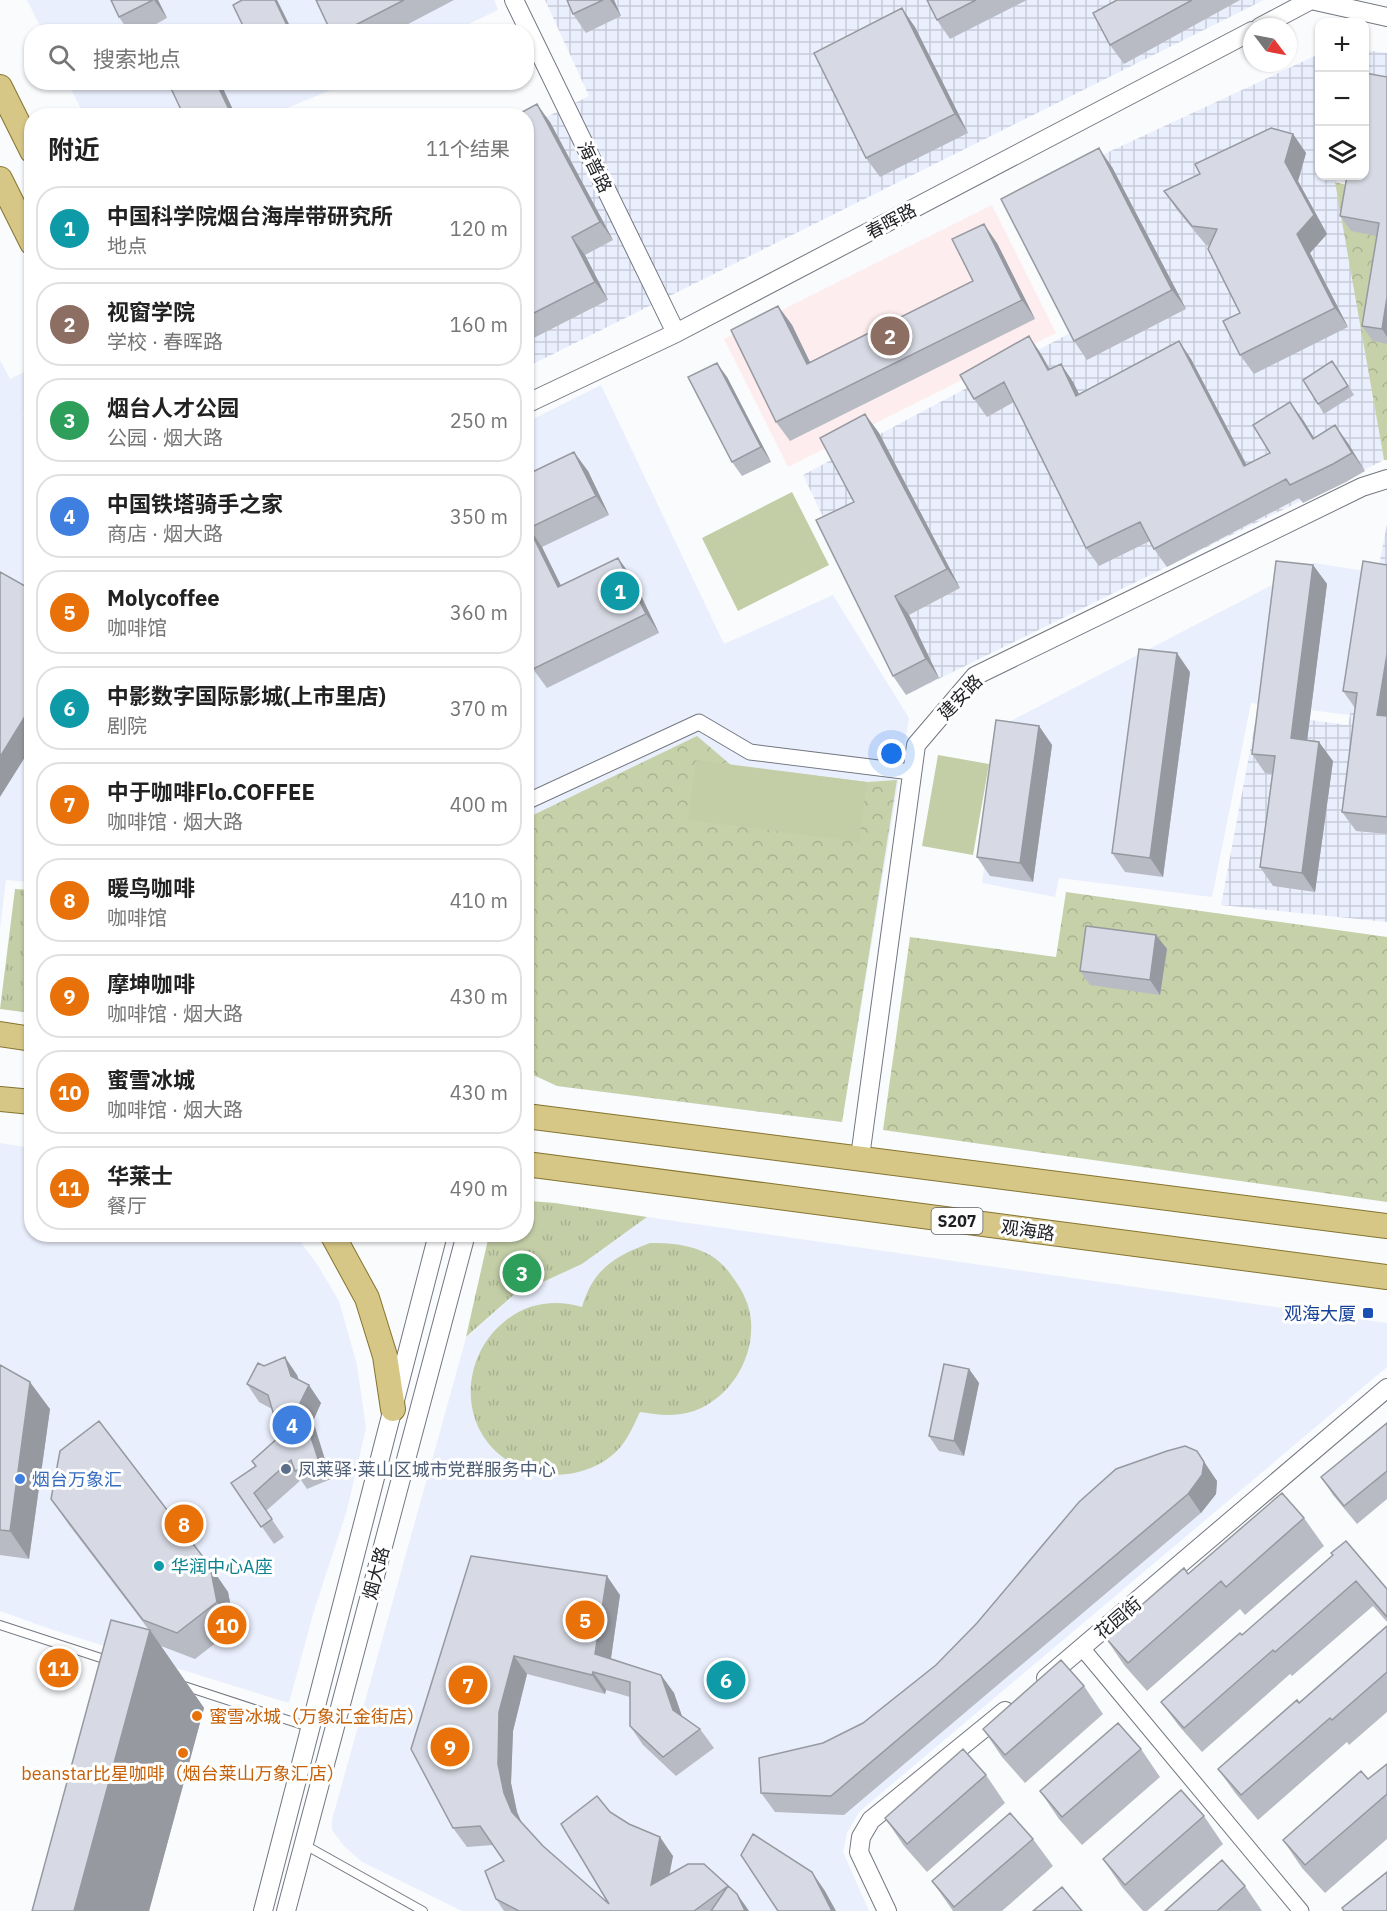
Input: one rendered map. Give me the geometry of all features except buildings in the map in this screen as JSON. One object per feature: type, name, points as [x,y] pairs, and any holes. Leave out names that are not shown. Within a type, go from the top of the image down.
[{"type":"main road","points":[[0,87],[24,135]]},
{"type":"main road","points":[[0,179],[24,227]]},
{"type":"main road","points":[[0,1034],[24,1038]]},
{"type":"main road","points":[[0,1099],[24,1101]]},
{"type":"main road","points":[[534,1117],[1387,1226]]},
{"type":"main road","name":"观海路","points":[[534,1165],[1387,1277]]},
{"type":"main road","points":[[336,1242],[367,1298],[385,1356],[393,1409]]},
{"type":"street","name":"海普路","points":[[514,0],[526,24]]},
{"type":"street","points":[[1277,18],[1311,0],[1387,17]]},
{"type":"street","name":"春晖路","points":[[534,400],[676,333],[1243,36]]},
{"type":"street","name":"海普路","points":[[534,41],[676,333]]},
{"type":"street","name":"建安路","points":[[860,1157],[916,745],[975,676],[1362,487],[1387,479]]},
{"type":"street","points":[[534,798],[699,722],[750,752],[911,772]]},
{"type":"street","name":"烟大路","points":[[263,1911],[436,1242]]},
{"type":"street","name":"烟大路","points":[[286,1911],[464,1242]]},
{"type":"street","name":"花园街","points":[[1036,1686],[1387,1388]]},
{"type":"street","points":[[1082,1648],[1301,1911]]},
{"type":"street","points":[[887,1911],[858,1852],[861,1837],[871,1820],[1018,1701]]},
{"type":"lane","points":[[0,1625],[113,1662]]},
{"type":"lane","points":[[169,1681],[311,1727]]},
{"type":"lane","points":[[303,1844],[409,1907],[423,1911]]},
{"type":"shaded area","points":[[27,0],[494,0],[498,10],[469,24],[39,24]]},
{"type":"shaded area","points":[[545,0],[1264,0],[534,364],[534,123],[589,96]]},
{"type":"shaded area","points":[[1369,51],[1387,53],[1387,151],[1369,147]]},
{"type":"shaded area","points":[[1315,56],[1315,180],[1336,180],[1384,460],[908,694],[803,475],[1072,332],[1014,196],[1280,72],[1297,72],[1297,64]]},
{"type":"shaded area","points":[[72,90],[331,90],[287,108],[80,108]]},
{"type":"shaded area","points":[[992,205],[1056,333],[788,467],[724,339]]},
{"type":"shaded area","points":[[0,360],[10,379],[24,372],[24,881],[6,880],[0,929]]},
{"type":"shaded area","points":[[601,385],[724,644],[833,595],[909,718],[842,1122],[557,1086],[534,1075],[534,418]]},
{"type":"shaded area","points":[[1387,524],[1387,922],[1221,905],[1257,713],[1348,725]]},
{"type":"shaded area","points":[[1314,563],[1378,573],[1350,715],[1251,703],[1212,897],[1059,878],[1055,897],[982,883],[1005,724]]},
{"type":"shaded area","points":[[0,1143],[24,1147],[24,1242],[300,1242],[317,1264],[339,1301],[357,1365],[366,1428],[347,1510],[313,1614],[289,1703],[53,1630],[0,1611]]},
{"type":"shaded area","points":[[647,1217],[1387,1323],[1387,1367],[859,1812],[847,1833],[843,1852],[869,1911],[462,1911],[362,1862],[344,1846],[332,1830],[332,1820],[466,1338],[518,1291],[582,1264]]},
{"type":"green space","points":[[1387,157],[1387,460],[1384,460],[1335,182],[1358,188],[1362,180],[1369,180],[1369,172]]},
{"type":"green space","points":[[792,492],[829,565],[738,611],[702,538]]},
{"type":"green space","points":[[697,736],[731,765],[867,782],[897,780],[842,1122],[557,1086],[534,1075],[534,815]]},
{"type":"green space","points":[[938,755],[989,764],[973,855],[922,846]]},
{"type":"green space","points":[[696,760],[867,782],[859,842],[688,820]]},
{"type":"green space","points":[[15,889],[24,890],[24,1012],[0,1009]]},
{"type":"green space","points":[[1066,892],[1387,937],[1387,1202],[883,1130],[910,937],[1056,957]]},
{"type":"green space","points":[[534,1201],[647,1217],[582,1264],[518,1291],[466,1337],[487,1242],[534,1242]]},
{"type":"green space","points":[[650,1243],[678,1244],[704,1252],[721,1263],[737,1284],[748,1304],[751,1335],[744,1363],[737,1375],[719,1397],[694,1411],[667,1415],[640,1412],[620,1448],[598,1465],[557,1475],[529,1471],[516,1466],[489,1444],[478,1427],[472,1409],[473,1370],[480,1352],[491,1335],[505,1321],[523,1310],[552,1303],[582,1307],[599,1273],[626,1253]]},
{"type":"place","name":"视窗学院","points":[[890,336]]},
{"type":"place","name":"中国科学院烟台海岸带研究所","points":[[620,591]]},
{"type":"place","name":"烟台人才公园","points":[[522,1273]]},
{"type":"place","name":"观海大厦","points":[[1368,1313]]},
{"type":"place","name":"中国铁塔骑手之家","points":[[292,1425]]},
{"type":"place","name":"凤莱驿·莱山区城市党群服务中心","points":[[286,1469]]},
{"type":"place","name":"烟台万象汇","points":[[20,1479]]},
{"type":"place","name":"暖鸟咖啡","points":[[184,1524]]},
{"type":"place","name":"华润中心A座","points":[[159,1566]]},
{"type":"place","name":"Molycoffee","points":[[585,1620]]},
{"type":"place","name":"蜜雪冰城","points":[[227,1625]]},
{"type":"place","name":"华莱士","points":[[59,1668]]},
{"type":"place","name":"中影数字国际影城(上市里店)","points":[[726,1680]]},
{"type":"place","name":"中于咖啡Flo.COFFEE","points":[[468,1685]]},
{"type":"place","name":"蜜雪冰城（万象汇金街店）","points":[[197,1716]]},
{"type":"place","name":"摩坤咖啡","points":[[450,1747]]},
{"type":"place","name":"beanstar比星咖啡（烟台莱山万象汇店）","points":[[183,1753]]}]
